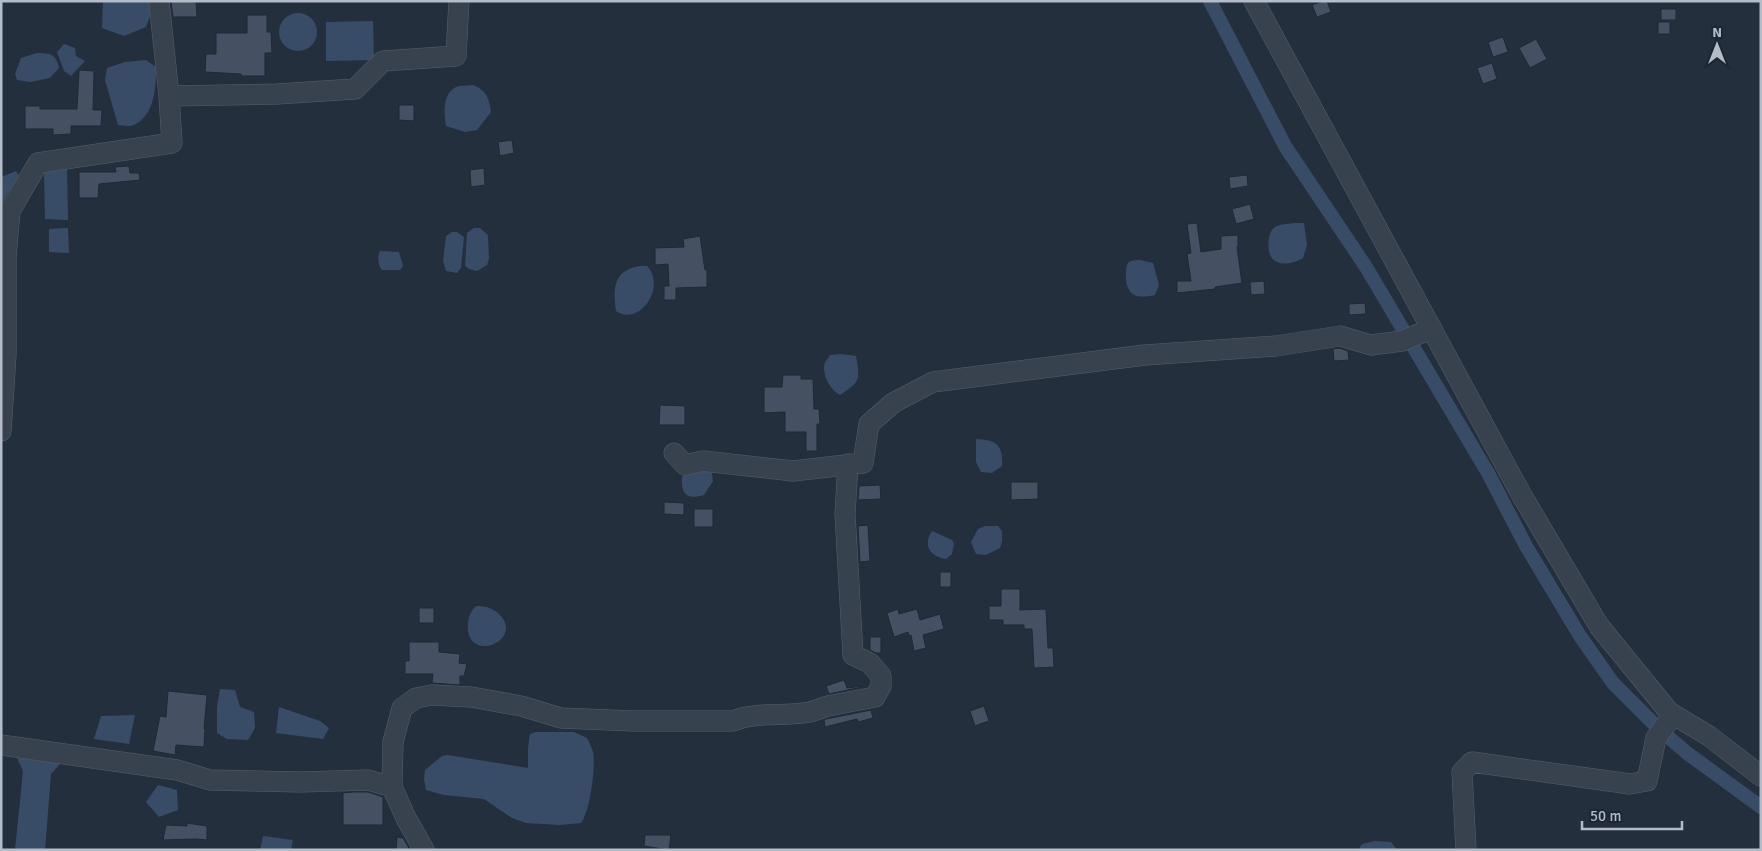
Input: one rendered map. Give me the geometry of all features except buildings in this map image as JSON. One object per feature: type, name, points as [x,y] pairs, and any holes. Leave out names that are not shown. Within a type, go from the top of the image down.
[{"type":"street","points":[[1,431],[6,355],[6,257],[10,211],[38,163],[172,143],[159,1]]},
{"type":"street","points":[[169,96],[277,94],[355,89],[383,61],[456,56],[459,1]]},
{"type":"street","points":[[1260,3],[1428,329],[1521,494],[1600,626],[1669,712],[1671,718],[1709,736],[1761,776]]},
{"type":"street","points":[[674,453],[685,465],[703,461],[793,471],[863,463],[869,424],[893,403],[933,382],[1145,355],[1276,346],[1340,336],[1371,345],[1402,341],[1428,329]]},
{"type":"street","points":[[424,850],[406,818],[392,787],[393,742],[402,708],[416,698],[425,696],[471,697],[521,706],[561,718],[634,721],[733,721],[744,716],[758,714],[810,712],[831,705],[875,697],[881,686],[881,676],[870,664],[853,655],[845,514],[848,464]]},
{"type":"street","points":[[1466,850],[1462,772],[1472,762],[1630,784],[1647,781],[1656,738],[1671,718]]},
{"type":"street","points":[[1,745],[177,770],[210,780],[301,782],[368,780],[392,787]]},
{"type":"water","points":[[103,1],[151,1],[152,11],[146,27],[124,36],[102,28]]},
{"type":"water","points":[[298,13],[311,19],[317,32],[311,45],[298,51],[285,45],[279,32],[285,19]]},
{"type":"water","points":[[373,21],[374,60],[326,61],[326,22]]},
{"type":"water","points":[[64,44],[75,48],[76,56],[85,61],[71,76],[64,71],[57,52]]},
{"type":"water","points":[[37,53],[52,55],[59,68],[50,78],[30,82],[17,80],[15,74],[21,58]]},
{"type":"water","points":[[146,60],[156,67],[155,92],[150,108],[146,115],[134,125],[118,125],[105,80],[107,68],[125,62]]},
{"type":"water","points":[[473,85],[487,96],[491,112],[477,130],[465,132],[446,126],[445,104],[448,94],[456,87]]},
{"type":"water","points":[[67,167],[68,220],[45,219],[44,171]]},
{"type":"water","points":[[16,171],[19,176],[1,204],[1,177]]},
{"type":"water","points":[[1304,223],[1307,245],[1303,258],[1291,263],[1278,262],[1270,254],[1268,241],[1270,233],[1277,226]]},
{"type":"water","points":[[68,228],[69,253],[49,252],[49,229]]},
{"type":"water","points":[[474,228],[480,228],[488,235],[489,259],[487,265],[477,271],[465,266],[467,233]]},
{"type":"water","points":[[452,232],[457,232],[464,237],[461,268],[457,273],[446,271],[443,261],[446,236]]},
{"type":"water","points":[[380,251],[399,252],[403,266],[400,270],[382,270],[378,261]]},
{"type":"water","points":[[1140,260],[1153,263],[1159,285],[1155,295],[1137,296],[1130,292],[1128,288],[1126,282],[1127,264]]},
{"type":"water","points":[[640,266],[647,266],[652,275],[654,284],[652,294],[648,302],[641,309],[633,314],[625,315],[616,311],[615,288],[620,276],[624,272]]},
{"type":"water","points":[[830,355],[856,356],[858,375],[855,383],[840,395],[836,393],[827,381],[824,367]]},
{"type":"water","points":[[976,439],[994,442],[1000,448],[1002,466],[992,473],[981,472],[976,462]]},
{"type":"water","points":[[691,468],[711,468],[713,481],[704,495],[693,497],[686,495],[684,492],[682,477]]},
{"type":"water","points":[[985,526],[998,526],[1002,531],[1000,548],[986,555],[976,554],[971,542],[978,529]]},
{"type":"water","points":[[932,531],[952,540],[954,544],[952,554],[946,559],[936,556],[928,546],[929,536]]},
{"type":"water","points":[[476,606],[486,607],[495,611],[500,615],[505,624],[505,632],[501,639],[494,644],[478,645],[472,640],[468,631],[468,621],[470,614]]},
{"type":"water","points":[[220,689],[235,690],[240,707],[254,712],[255,728],[248,740],[227,739],[217,733],[217,707]]},
{"type":"water","points":[[279,707],[320,721],[329,728],[323,739],[276,733]]},
{"type":"water","points":[[135,715],[129,744],[94,739],[101,716]]},
{"type":"water","points":[[535,732],[574,732],[587,738],[593,752],[594,767],[590,799],[581,823],[560,825],[526,823],[512,818],[484,799],[444,795],[426,790],[425,770],[442,756],[448,755],[528,768],[530,734]]},
{"type":"water","points":[[17,758],[61,763],[51,774],[45,850],[15,850],[23,771]]},
{"type":"water","points":[[158,785],[177,790],[178,810],[159,817],[146,802]]},
{"type":"water","points":[[263,836],[293,840],[291,850],[260,850]]},
{"type":"water","points":[[1375,841],[1391,842],[1397,850],[1358,850],[1362,844]]},
{"type":"waterway","points":[[1210,1],[1285,146],[1366,267],[1488,473],[1526,546],[1580,636],[1613,683],[1659,729],[1687,753],[1761,807]]}]
